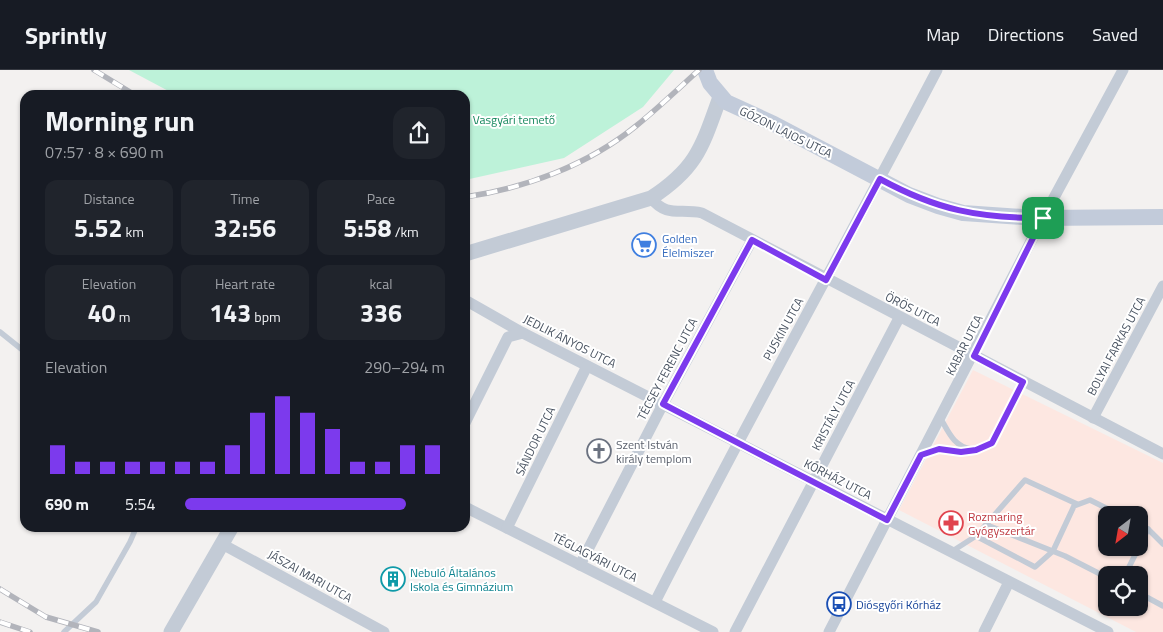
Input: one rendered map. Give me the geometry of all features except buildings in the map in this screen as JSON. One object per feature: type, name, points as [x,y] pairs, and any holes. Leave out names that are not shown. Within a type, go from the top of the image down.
[{"type":"main road","points":[[704,70],[720,97]]},
{"type":"main road","name":"GÓZON LAJOS UTCA","points":[[720,97],[726,102],[774,124],[909,195],[938,206],[963,212],[1043,218],[1163,217]]},
{"type":"street","name":"PUSKIN UTCA","points":[[655,602],[736,442],[826,280],[937,70]]},
{"type":"street","name":"KABAR UTCA","points":[[829,632],[974,356],[1043,218],[1123,70]]},
{"type":"street","points":[[470,252],[650,198],[674,183],[690,166],[704,141],[720,97]]},
{"type":"street","name":"ÖRÖS UTCA","points":[[650,198],[658,208],[665,211],[690,210],[702,214],[1163,454]]},
{"type":"street","name":"TÉCSEY FERENC UTCA","points":[[580,565],[663,404],[752,240]]},
{"type":"street","name":"BOLYAI FARKAS UTCA","points":[[1093,418],[1163,286]]},
{"type":"street","name":"JEDLIK ÁNYOS UTCA","points":[[470,303],[587,366],[663,404]]},
{"type":"street","name":"KRISTÁLY UTCA","points":[[735,632],[900,318]]},
{"type":"street","points":[[470,413],[508,337],[523,332]]},
{"type":"street","name":"SÁNDOR UTCA","points":[[507,528],[587,366]]},
{"type":"street","name":"KÓRHÁZ UTCA","points":[[663,404],[1108,632]]},
{"type":"street","name":"TÉGLAGYÁRI UTCA","points":[[470,510],[713,632]]},
{"type":"street","points":[[171,632],[229,532]]},
{"type":"street","name":"JÁSZAI MARI UTCA","points":[[222,544],[384,632]]},
{"type":"street","points":[[984,632],[1010,582]]},
{"type":"lane","points":[[0,332],[20,348]]},
{"type":"lane","points":[[921,455],[939,449],[961,452],[976,450],[992,443],[1023,382]]},
{"type":"lane","points":[[941,419],[952,438],[960,447],[976,450]]},
{"type":"lane","points":[[951,552],[976,536],[1025,480],[1077,504]]},
{"type":"lane","points":[[976,536],[1035,568],[1053,551],[1074,506],[1090,500],[1102,506]]},
{"type":"lane","points":[[987,524],[1053,551],[1098,573]]},
{"type":"lane","points":[[1148,529],[1163,544]]},
{"type":"lane","points":[[64,632],[96,602],[134,532]]},
{"type":"lane","points":[[1148,598],[1163,606]]},
{"type":"shaded area","points":[[973,370],[1163,463],[1163,632],[1136,632],[1105,616],[1148,616],[1148,566],[1098,566],[1098,612],[899,510]]},
{"type":"green space","name":"Vasgyári temető","points":[[129,70],[674,70],[643,107],[564,158],[470,179],[470,90],[167,90]]},
{"type":"railway","points":[[94,70],[127,90]]},
{"type":"railway","points":[[470,196],[511,188],[533,181],[555,173],[598,152],[636,126],[699,70]]},
{"type":"railway","points":[[0,589],[46,617],[98,632]]},
{"type":"railway","points":[[0,622],[30,632]]},
{"type":"place","name":"Golden Élelmiszer","points":[[644,245]]},
{"type":"place","name":"Szent István király templom","points":[[599,451]]},
{"type":"place","name":"Rozmaring Gyógyszertár","points":[[951,523]]},
{"type":"place","name":"Nebuló Általános Iskola és Gimnázium","points":[[393,579]]},
{"type":"place","name":"Diósgyőri Kórház","points":[[839,604]]},
{"type":"route","points":[[880,179],[909,195],[938,206],[963,212],[1043,218],[974,356],[1023,382],[992,443],[976,450],[961,452],[939,449],[921,455],[887,520],[663,404],[752,240],[826,280],[880,179]]}]
